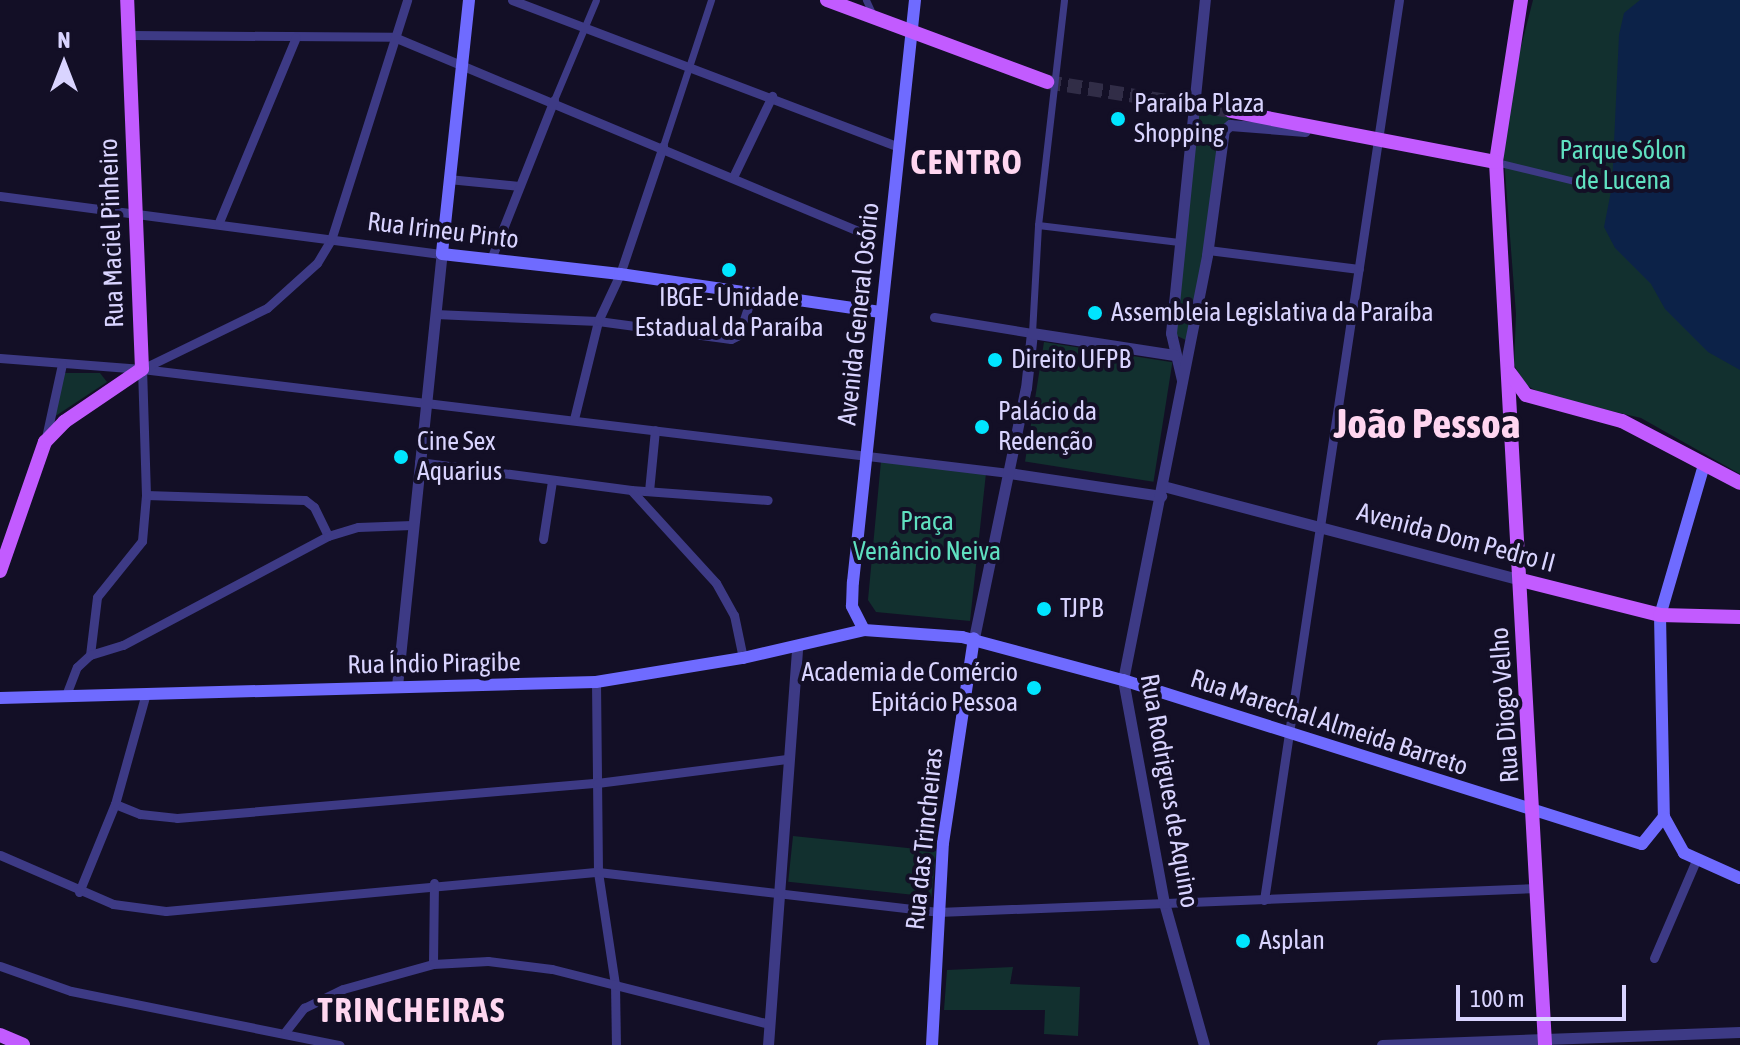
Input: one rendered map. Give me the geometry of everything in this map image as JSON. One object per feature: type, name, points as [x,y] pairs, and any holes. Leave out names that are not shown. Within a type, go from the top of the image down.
[{"type":"main road","name":"Rua Maciel Pinheiro","points":[[127,0],[142,369]]},
{"type":"main road","points":[[442,254],[469,0]]},
{"type":"main road","points":[[827,0],[911,35],[1047,82]]},
{"type":"main road","name":"Avenida General Osório","points":[[864,630],[852,598],[915,0]]},
{"type":"main road","points":[[1230,118],[1379,139],[1496,162],[1521,0]]},
{"type":"main road","name":"Rua Diogo Velho","points":[[1496,162],[1536,812],[1545,1042]]},
{"type":"main road","name":"Rua Irineu Pinto","points":[[442,254],[620,274],[880,312]]},
{"type":"main road","points":[[1506,361],[1514,384],[1526,395],[1622,421],[1740,483]]},
{"type":"main road","points":[[0,571],[45,442],[64,422],[142,369]]},
{"type":"main road","points":[[1704,465],[1660,615],[1664,817],[1684,853],[1740,878]]},
{"type":"main road","name":"Avenida Dom Pedro II","points":[[1521,580],[1660,615],[1740,617]]},
{"type":"main road","name":"Rua Marechal Almeida Barreto","points":[[864,630],[974,638],[1123,680],[1642,844],[1664,817]]},
{"type":"main road","name":"Rua Índio Piragibe","points":[[0,698],[596,682],[743,658],[864,630]]},
{"type":"main road","name":"Rua das Trincheiras","points":[[932,1045],[938,912],[974,638]]},
{"type":"main road","points":[[0,1035],[23,1045]]},
{"type":"street","points":[[142,369],[267,308],[303,278],[331,240],[407,0]]},
{"type":"street","points":[[512,0],[586,25],[899,147]]},
{"type":"street","points":[[491,259],[596,0]]},
{"type":"street","points":[[574,419],[598,321],[620,274],[663,146],[686,63],[711,0]]},
{"type":"street","points":[[866,0],[875,19]]},
{"type":"street","points":[[974,638],[1009,473],[1032,333],[1038,225],[1064,0]]},
{"type":"street","points":[[1182,380],[1174,355],[1179,242],[1205,0]]},
{"type":"street","points":[[1264,900],[1399,0]]},
{"type":"street","points":[[130,35],[394,37],[734,175],[863,233]]},
{"type":"street","points":[[219,222],[296,37]]},
{"type":"street","points":[[734,175],[772,96]]},
{"type":"street","points":[[1182,380],[1208,250],[1224,130],[1230,118]]},
{"type":"street","points":[[1496,162],[1574,181]]},
{"type":"street","points":[[448,179],[519,186]]},
{"type":"street","name":"Rua Irineu Pinto","points":[[0,196],[219,222],[442,254]]},
{"type":"street","points":[[1038,225],[1179,242]]},
{"type":"street","points":[[1208,250],[1359,269]]},
{"type":"street","points":[[397,686],[442,254]]},
{"type":"street","points":[[435,314],[598,321],[731,339],[739,335],[752,295]]},
{"type":"street","points":[[934,317],[1174,355]]},
{"type":"street","points":[[0,358],[142,369],[426,404],[867,452],[1009,473]]},
{"type":"street","points":[[45,442],[62,364]]},
{"type":"street","points":[[90,655],[97,597],[139,549],[146,495],[142,369]]},
{"type":"street","name":"Rua Rodrigues de Aquino","points":[[1182,380],[1123,680],[1164,903],[1204,1045]]},
{"type":"street","points":[[649,491],[655,430]]},
{"type":"street","points":[[419,462],[631,490],[768,500]]},
{"type":"street","name":"Avenida Dom Pedro II","points":[[1009,473],[1162,491],[1322,527],[1521,580]]},
{"type":"street","points":[[543,539],[552,481]]},
{"type":"street","points":[[631,490],[716,583],[734,615],[743,658]]},
{"type":"street","points":[[146,495],[305,500],[314,507],[328,536]]},
{"type":"street","points":[[66,695],[77,667],[90,655],[123,645],[328,536],[358,527],[412,525]]},
{"type":"street","points":[[768,1045],[776,893],[797,647]]},
{"type":"street","points":[[596,682],[598,872],[615,984],[616,1045]]},
{"type":"street","points":[[79,892],[115,804],[146,693]]},
{"type":"street","points":[[115,804],[140,814],[177,818],[597,783],[788,759]]},
{"type":"street","points":[[0,855],[79,892],[135,910],[166,911],[434,883],[598,872],[938,912],[1538,888]]},
{"type":"street","points":[[1654,958],[1697,858]]},
{"type":"street","points":[[433,964],[434,883]]},
{"type":"street","points":[[285,1032],[296,1015],[320,999],[433,964],[518,963],[615,984],[769,1024]]},
{"type":"street","points":[[0,966],[71,991],[340,1045]]},
{"type":"street","points":[[1382,1045],[1705,1039],[1740,1032]]},
{"type":"green space","name":"Parque Sólon de Lucena","points":[[1533,0],[1740,0],[1740,474],[1641,418],[1544,395],[1526,385],[1514,365],[1516,314],[1503,146],[1514,74]]},
{"type":"green space","points":[[1193,113],[1230,116],[1190,342],[1171,333]]},
{"type":"green space","points":[[1044,342],[1172,362],[1153,482],[1025,462]]},
{"type":"green space","points":[[63,373],[100,373],[107,382],[54,417]]},
{"type":"green space","name":"Praça Venâncio Neiva","points":[[881,461],[986,473],[970,621],[876,612],[868,600]]},
{"type":"green space","points":[[793,836],[936,851],[931,897],[788,882]]},
{"type":"green space","points":[[1013,967],[1010,984],[1080,987],[1078,1036],[1044,1034],[1045,1010],[944,1010],[947,970]]},
{"type":"water","points":[[1640,0],[1740,0],[1740,370],[1708,352],[1665,309],[1651,284],[1615,248],[1604,227],[1612,186],[1619,35],[1624,13]]},
{"type":"tunnel","points":[[1047,82],[1231,111]]},
{"type":"place","name":"Paraíba Plaza Shopping","points":[[1118,119]]},
{"type":"place","name":"IBGE - Unidade Estadual da Paraíba","points":[[729,270]]},
{"type":"place","name":"Assembleia Legislativa da Paraíba","points":[[1095,313]]},
{"type":"place","name":"Direito UFPB","points":[[995,360]]},
{"type":"place","name":"Palácio da Redenção","points":[[982,427]]},
{"type":"place","name":"Cine Sex Aquarius","points":[[401,457]]},
{"type":"place","name":"TJPB","points":[[1044,609]]},
{"type":"place","name":"Academia de Comércio Epitácio Pessoa","points":[[1034,688]]},
{"type":"place","name":"Asplan","points":[[1243,941]]},
{"type":"district","name":"CENTRO","points":[[967,162]]},
{"type":"district","name":"João Pessoa","points":[[1427,423]]},
{"type":"district","name":"TRINCHEIRAS","points":[[412,1010]]}]
